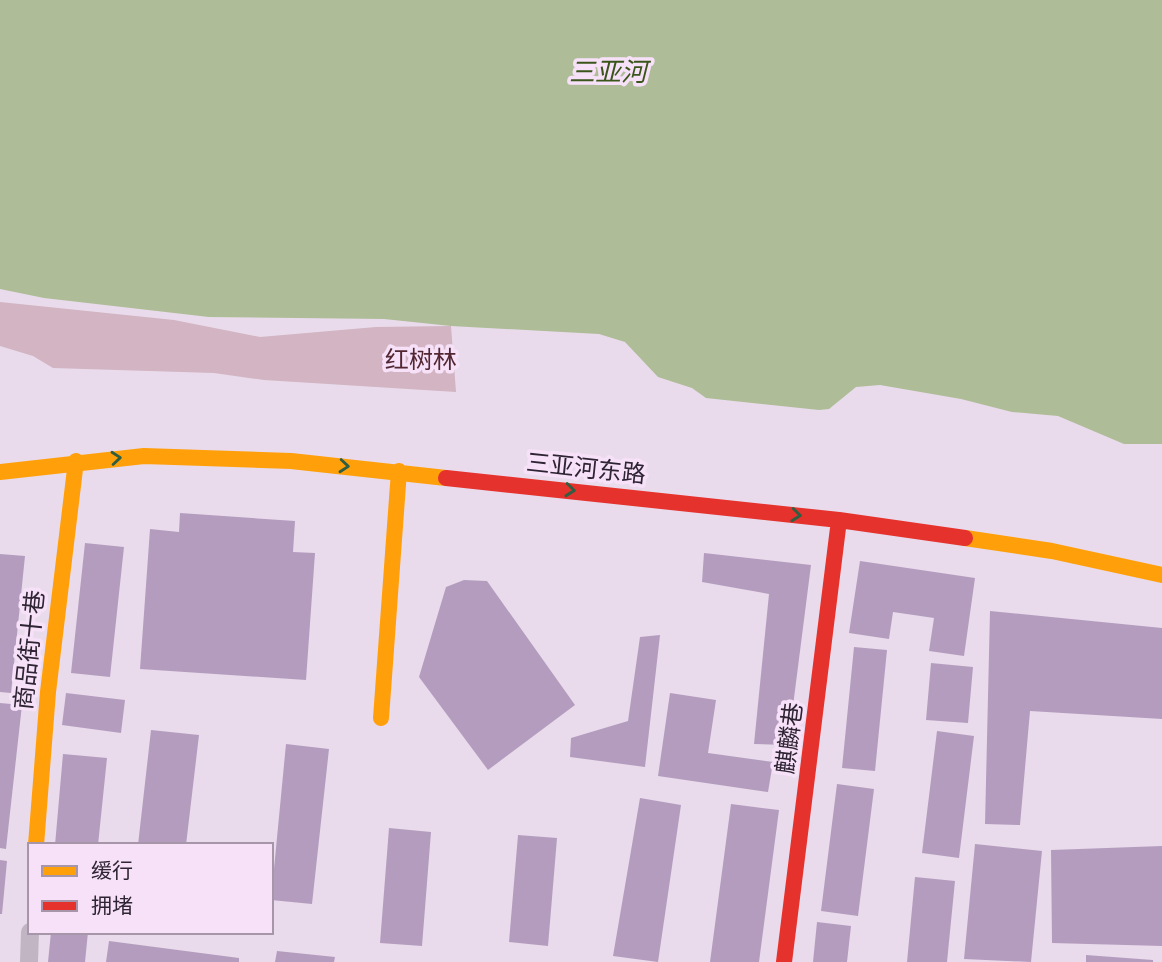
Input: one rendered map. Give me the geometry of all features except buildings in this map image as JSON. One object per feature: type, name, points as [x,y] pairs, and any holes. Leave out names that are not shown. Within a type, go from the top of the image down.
[{"type":"street","name":"三亚河东路","points":[[0,471],[144,456],[291,461],[839,520],[1052,551],[1162,575]]},
{"type":"street","name":"商品街十巷","points":[[36,843],[48,692],[76,461]]},
{"type":"street","points":[[381,718],[399,471]]},
{"type":"street","name":"麒麟巷","points":[[784,962],[839,520]]},
{"type":"street","points":[[29,962],[30,934]]},
{"type":"green space","name":"红树林","points":[[0,302],[174,320],[260,337],[376,327],[451,326],[456,392],[264,380],[214,373],[53,368],[33,356],[0,346]]},
{"type":"water","name":"三亚河","points":[[0,0],[1162,0],[1162,444],[1124,444],[1058,416],[1012,412],[961,399],[880,385],[856,387],[829,409],[819,410],[706,398],[692,388],[658,377],[625,342],[599,334],[451,326],[384,319],[209,317],[44,298],[0,289]]},
{"type":"traffic: slow","points":[[0,472],[144,456],[291,461],[446,478]]},
{"type":"traffic: slow","points":[[36,843],[48,692],[76,461]]},
{"type":"traffic: slow","points":[[381,718],[399,471]]},
{"type":"traffic: slow","points":[[965,538],[1052,551],[1162,575]]},
{"type":"traffic: jam","points":[[446,478],[839,520],[965,538]]},
{"type":"traffic: jam","points":[[784,962],[839,520]]}]
